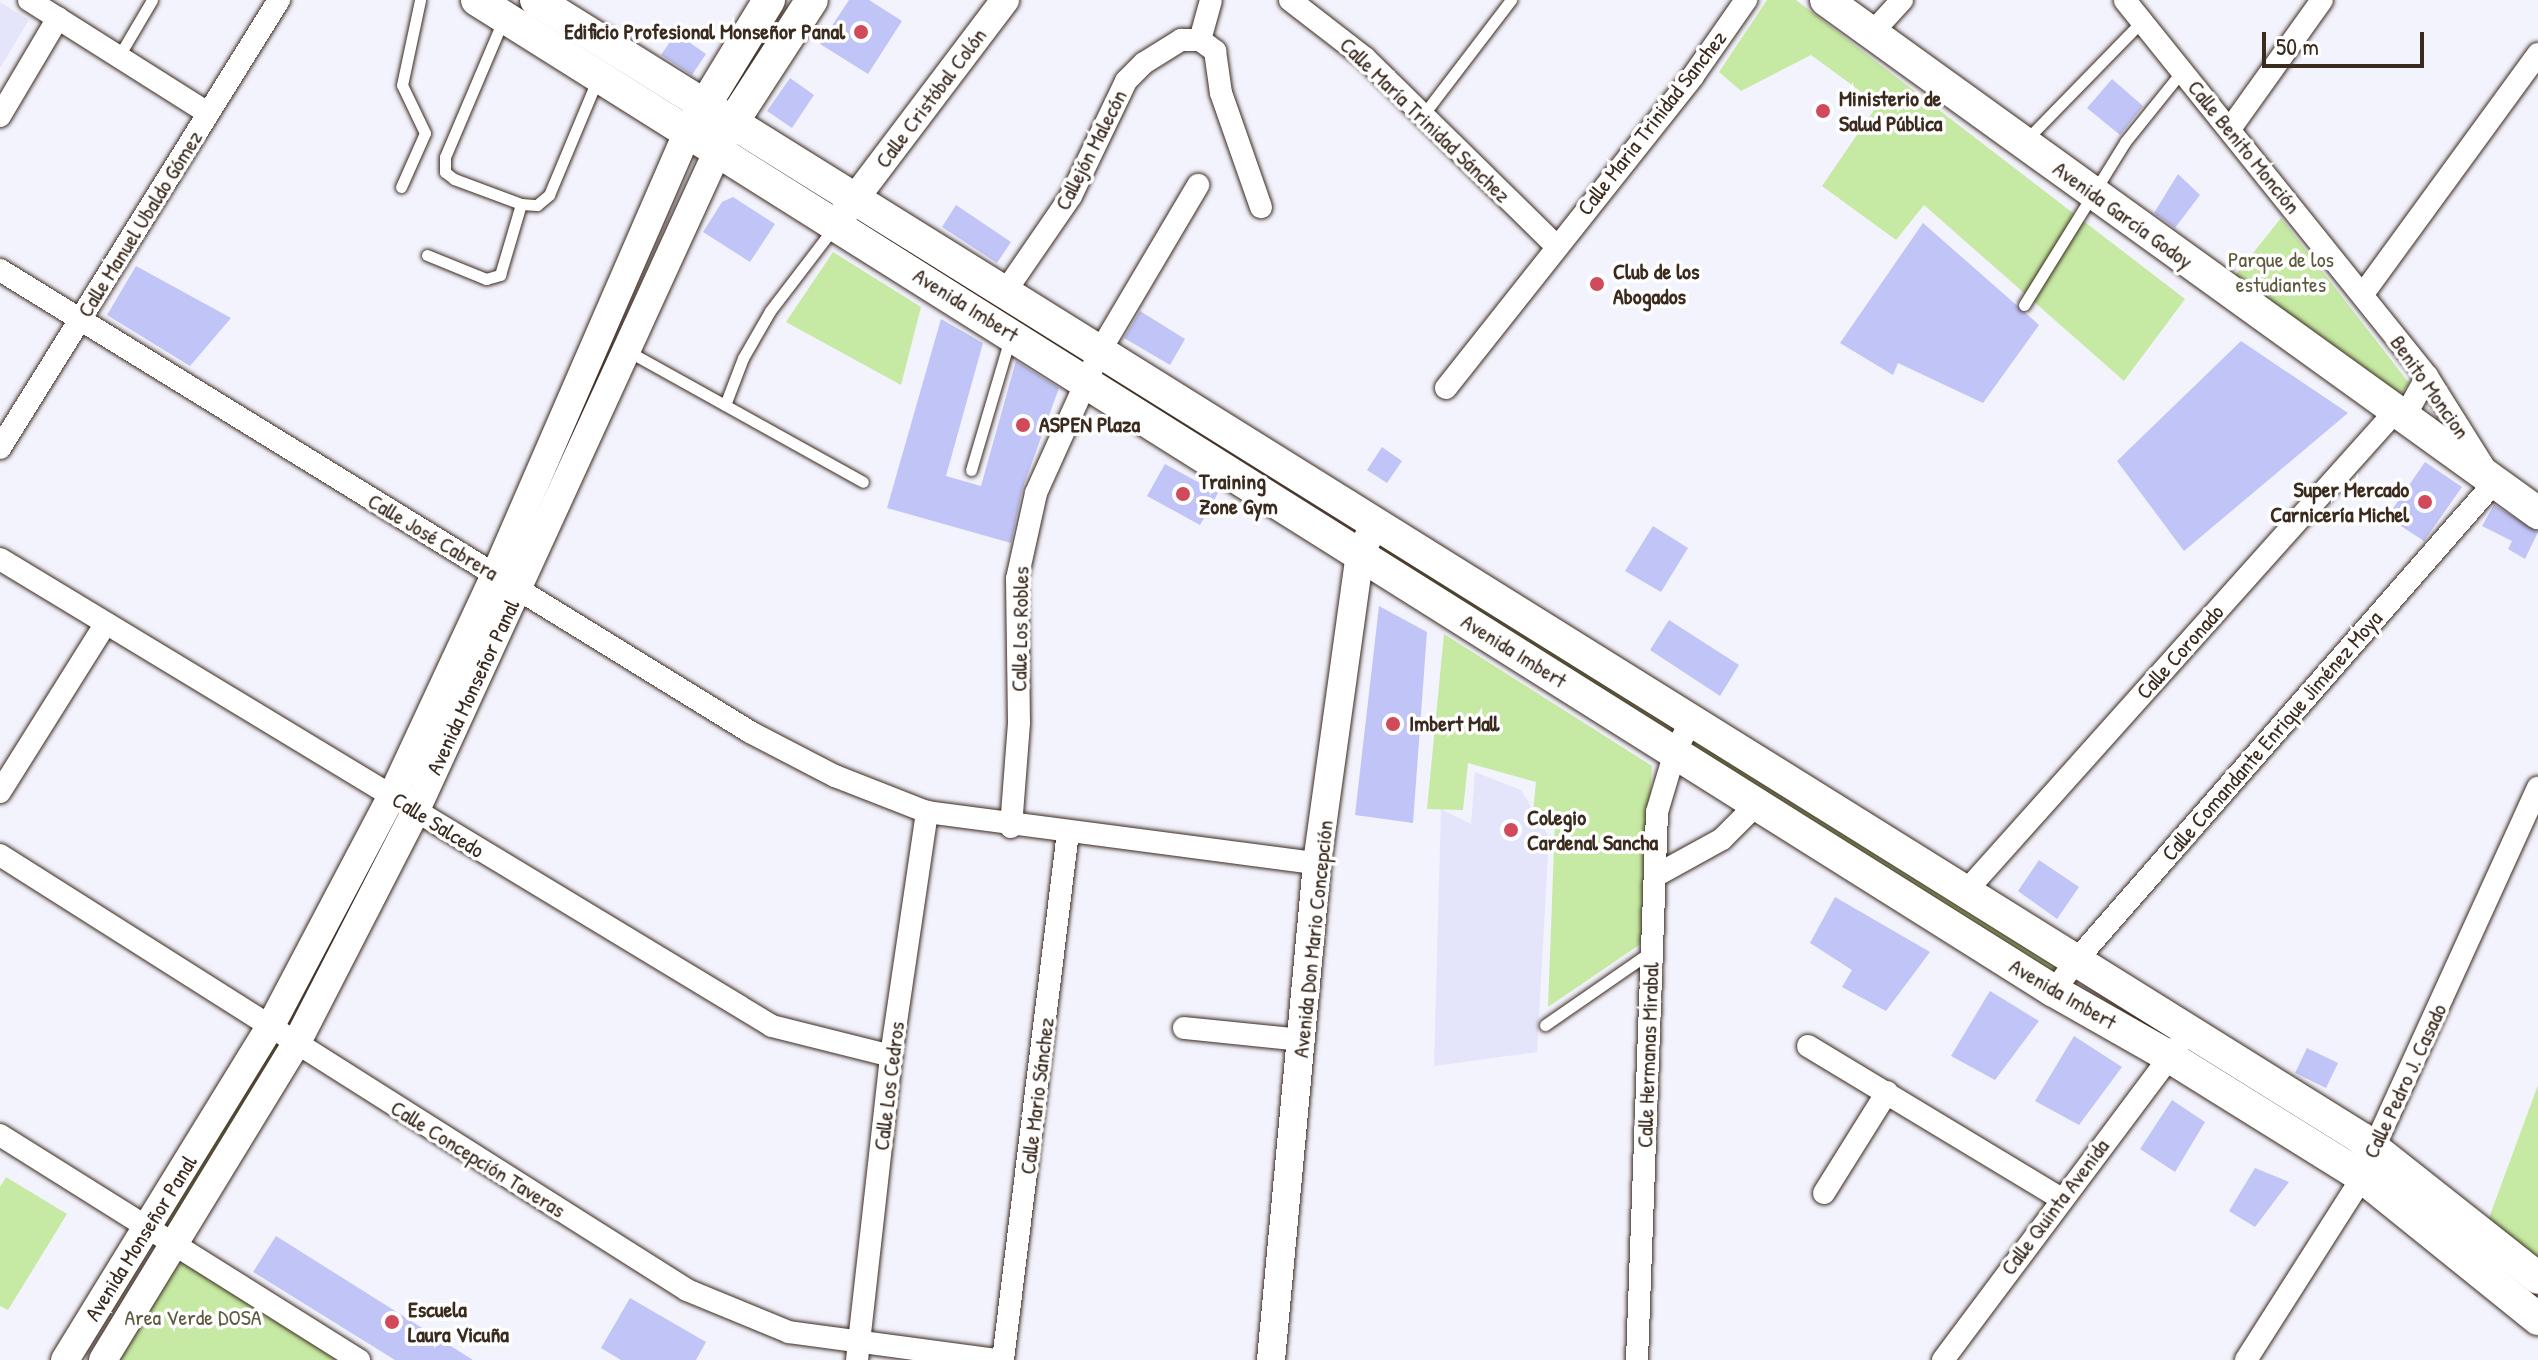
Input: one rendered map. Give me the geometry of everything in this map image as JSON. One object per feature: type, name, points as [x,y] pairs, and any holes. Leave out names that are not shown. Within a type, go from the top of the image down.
[{"type":"main road","name":"Avenida Imbert","points":[[477,0],[598,77],[710,126],[857,197],[1967,890],[2076,960],[2180,1044],[2361,1176],[2538,1319]]},
{"type":"main road","name":"Avenida Imbert","points":[[536,0],[710,126],[836,223],[2054,991],[2180,1044],[2375,1147],[2538,1278]]},
{"type":"main road","name":"Avenida Monseñor Panal","points":[[710,126],[769,0]]},
{"type":"main road","name":"Avenida Monseñor Panal","points":[[710,126],[812,0]]},
{"type":"main road","name":"Avenida García Godoy","points":[[1826,0],[2394,413],[2538,513]]},
{"type":"street","points":[[29,0],[208,113]]},
{"type":"street","name":"Calle Manuel Ubaldo Gómez","points":[[0,448],[279,0]]},
{"type":"street","name":"Calle Cristóbal Colón","points":[[836,223],[1005,0]]},
{"type":"street","points":[[1211,0],[1200,40],[1219,60],[1221,93],[1261,207]]},
{"type":"street","name":"Calle María Trinidad Sánchez","points":[[1290,0],[1365,58],[1556,246]]},
{"type":"street","name":"Calle Maria Trinidad Sanchez","points":[[1446,388],[1693,76],[1746,0]]},
{"type":"street","points":[[1871,34],[1902,0]]},
{"type":"street","name":"Calle Benito Monción","points":[[2125,0],[2363,294]]},
{"type":"street","points":[[2230,129],[2322,0]]},
{"type":"street","points":[[0,116],[58,18]]},
{"type":"street","name":"Callejón Malecón","points":[[1005,292],[1071,196],[1126,81],[1165,47],[1200,40]]},
{"type":"street","points":[[2363,294],[2538,54]]},
{"type":"street","name":"Avenida Monseñor Panal","points":[[507,582],[626,350],[710,126]]},
{"type":"street","name":"Avenida Monseñor Panal","points":[[103,1360],[296,1044],[507,582],[710,126]]},
{"type":"street","name":"Calle Los Robles","points":[[1011,827],[1019,722],[1017,579],[1036,493],[1100,351],[1198,185]]},
{"type":"street","name":"Calle José Cabrera","points":[[0,270],[750,732],[835,776],[927,812],[1011,827],[1317,863]]},
{"type":"street","name":"Benito Moncion","points":[[2363,294],[2427,376],[2494,483]]},
{"type":"street","name":"Calle Coronado","points":[[1967,890],[2394,413],[2410,407],[2427,376]]},
{"type":"street","name":"Calle Comandante Enrique Jiménez Moya","points":[[2054,991],[2076,960],[2494,483]]},
{"type":"street","name":"Avenida Don Mario Concepción","points":[[1271,1360],[1317,863],[1360,553],[1376,523]]},
{"type":"street","name":"Calle Salcedo","points":[[0,559],[772,1026],[891,1056]]},
{"type":"street","points":[[0,792],[106,623]]},
{"type":"street","name":"Calle Hermanas Mirabal","points":[[1637,1360],[1657,812],[1675,752],[1691,720]]},
{"type":"street","name":"Calle Pedro J. Casado","points":[[2246,1360],[2361,1176],[2538,788]]},
{"type":"street","name":"Avenida Monseñor Panal","points":[[65,1360],[404,804]]},
{"type":"street","points":[[1655,876],[1722,839],[1757,804]]},
{"type":"street","name":"Calle Los Cedros","points":[[859,1350],[891,1056],[927,812]]},
{"type":"street","name":"Calle Mario Sánchez","points":[[1003,1360],[1068,832]]},
{"type":"street","name":"Calle Concepción Taveras","points":[[0,855],[687,1290],[789,1332],[859,1350],[996,1360]]},
{"type":"street","points":[[1184,1028],[1303,1040]]},
{"type":"street","name":"Calle Quinta Avenida","points":[[1943,1360],[2060,1198],[2180,1044]]},
{"type":"street","points":[[1808,1046],[2060,1198]]},
{"type":"street","points":[[1824,1193],[1887,1092]]},
{"type":"street","points":[[1,1137],[150,1225],[359,1360]]},
{"type":"lane","points":[[119,56],[152,0]]},
{"type":"lane","points":[[401,187],[425,133],[402,85],[420,0]]},
{"type":"lane","points":[[1423,115],[1511,0]]},
{"type":"lane","points":[[505,18],[445,157],[445,172],[521,204],[537,205],[549,195],[598,77]]},
{"type":"lane","points":[[2023,143],[2142,21]]},
{"type":"lane","points":[[2024,305],[2125,142],[2183,70]]},
{"type":"lane","points":[[427,255],[486,279],[500,275],[521,204]]},
{"type":"lane","points":[[725,405],[743,358],[770,311],[836,223]]},
{"type":"lane","points":[[971,470],[1011,334]]},
{"type":"lane","points":[[626,350],[863,482]]},
{"type":"lane","points":[[1545,1025],[1652,951]]},
{"type":"shaded area","points":[[0,2],[29,20],[0,68]]},
{"type":"shaded area","points":[[1475,772],[1521,790],[1549,837],[1537,1052],[1434,1066],[1441,809],[1471,824]]},
{"type":"green space","points":[[1767,0],[1796,0],[2185,299],[2124,381],[1924,205],[1896,240],[1822,186],[1878,104],[1811,55],[1741,91],[1719,72]]},
{"type":"green space","name":"Parque de los estudiantes","points":[[2281,218],[2409,383],[2403,392],[2394,395],[2233,278]]},
{"type":"green space","points":[[833,252],[921,307],[901,385],[786,322]]},
{"type":"green space","points":[[1379,536],[1680,722],[1669,740],[1371,551]]},
{"type":"green space","points":[[1444,634],[1652,766],[1642,943],[1548,1007],[1555,821],[1533,811],[1536,782],[1468,763],[1463,810],[1427,809]]},
{"type":"green space","points":[[1693,732],[2065,965],[2052,984],[1686,749]]},
{"type":"green space","points":[[271,1043],[285,1047],[174,1230],[162,1218]]},
{"type":"green space","points":[[2538,1085],[2538,1258],[2486,1226]]},
{"type":"green space","points":[[6,1177],[67,1214],[8,1310],[0,1306],[0,1187]]},
{"type":"green space","name":"Area Verde DOSA","points":[[186,1262],[337,1360],[118,1360],[176,1265]]},
{"type":"building","name":"Edificio Profesional Monseñor Panal","points":[[849,0],[869,0],[902,21],[868,74],[820,44]]},
{"type":"building","points":[[676,33],[706,54],[692,75],[661,55]]},
{"type":"building","points":[[790,78],[814,95],[792,128],[767,111]]},
{"type":"building","points":[[2112,79],[2143,106],[2120,135],[2087,108]]},
{"type":"building","points":[[2178,174],[2200,195],[2175,228],[2154,213]]},
{"type":"building","points":[[733,197],[775,224],[750,262],[703,232],[722,202]]},
{"type":"building","points":[[956,205],[1011,242],[997,263],[942,227]]},
{"type":"building","points":[[1923,223],[2039,325],[1983,403],[1898,363],[1893,375],[1840,343]]},
{"type":"building","points":[[136,266],[231,318],[190,366],[107,315]]},
{"type":"building","points":[[1140,311],[1185,339],[1170,365],[1124,338]]},
{"type":"building","name":"ASPEN Plaza","points":[[941,319],[983,343],[946,476],[981,486],[1016,361],[1059,388],[1022,490],[1011,543],[887,508]]},
{"type":"building","points":[[2241,341],[2348,413],[2184,551],[2117,461]]},
{"type":"building","points":[[1382,447],[1402,461],[1387,483],[1367,470]]},
{"type":"building","name":"Super Mercado Carnicería Michel","points":[[2425,462],[2462,487],[2424,541],[2387,517]]},
{"type":"building","name":"Training Zone Gym","points":[[1165,464],[1218,493],[1200,525],[1147,496]]},
{"type":"building","points":[[2494,505],[2538,532],[2525,559],[2508,549],[2512,541],[2482,526]]},
{"type":"building","points":[[1653,526],[1688,548],[1661,592],[1625,571]]},
{"type":"building","name":"Imbert Mall","points":[[1379,606],[1427,632],[1413,823],[1355,815]]},
{"type":"building","points":[[1669,620],[1739,665],[1720,696],[1650,650]]},
{"type":"building","points":[[2039,860],[2079,887],[2057,919],[2018,891]]},
{"type":"building","points":[[1835,897],[1930,952],[1886,1011],[1842,987],[1852,970],[1810,943]]},
{"type":"building","points":[[1990,991],[2039,1021],[1995,1080],[1951,1056]]},
{"type":"building","points":[[2074,1036],[2122,1067],[2079,1125],[2035,1101]]},
{"type":"building","points":[[2307,1048],[2338,1063],[2326,1088],[2295,1073]]},
{"type":"building","points":[[2172,1100],[2205,1122],[2175,1172],[2140,1149]]},
{"type":"building","points":[[2255,1168],[2289,1182],[2255,1227],[2229,1211]]},
{"type":"building","points":[[276,1236],[473,1360],[395,1360],[253,1272]]},
{"type":"building","points":[[630,1298],[706,1342],[696,1360],[621,1360],[601,1348]]},
{"type":"place","name":"Edificio Profesional Monseñor Panal","points":[[861,32]]},
{"type":"place","name":"Ministerio de Salud Pública","points":[[1823,111]]},
{"type":"place","name":"Club de los Abogados","points":[[1597,284]]},
{"type":"place","name":"ASPEN Plaza","points":[[1023,425]]},
{"type":"place","name":"Training Zone Gym","points":[[1183,494]]},
{"type":"place","name":"Super Mercado Carnicería Michel","points":[[2425,502]]},
{"type":"place","name":"Imbert Mall","points":[[1393,724]]},
{"type":"place","name":"Colegio Cardenal Sancha","points":[[1511,830]]},
{"type":"place","name":"Escuela Laura Vicuña","points":[[392,1322]]}]
